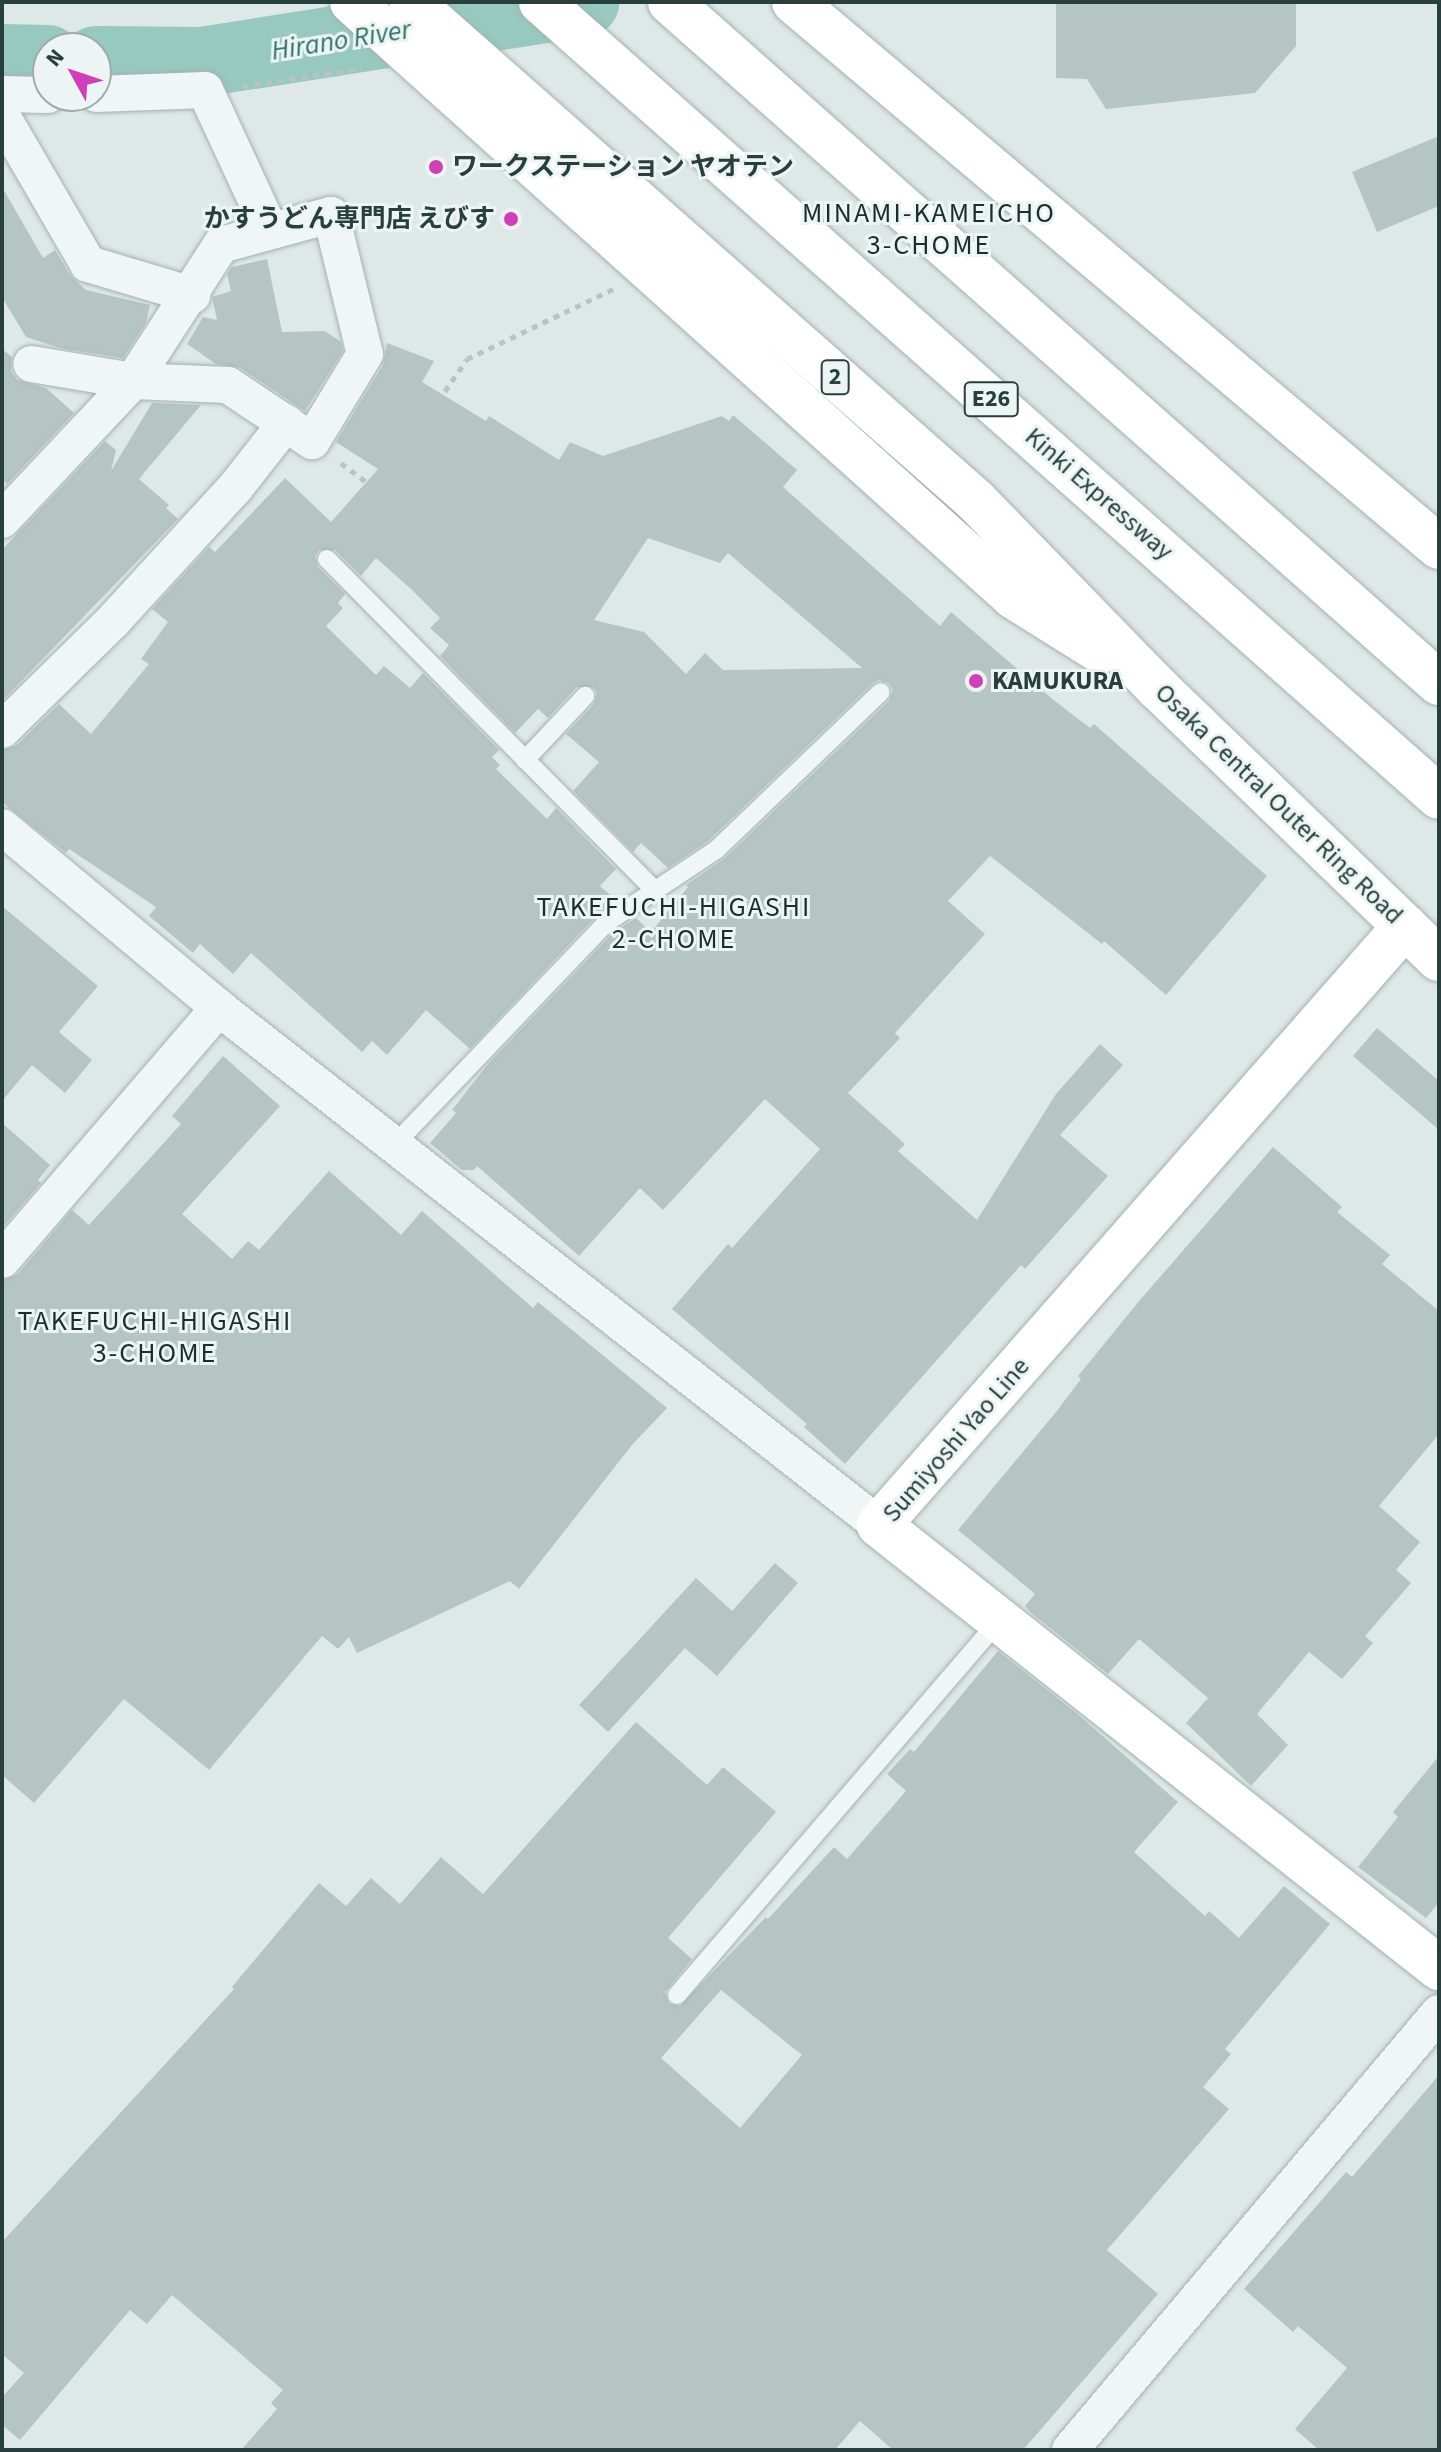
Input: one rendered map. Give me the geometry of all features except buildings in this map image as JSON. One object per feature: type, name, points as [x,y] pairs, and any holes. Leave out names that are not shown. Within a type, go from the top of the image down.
[{"type":"main road","points":[[352,2],[1014,597],[1159,689]]},
{"type":"main road","name":"Osaka Central Outer Ring Road","points":[[411,2],[976,501],[1159,689],[1439,959]]},
{"type":"main road","name":"Kinki Expressway","points":[[541,2],[1439,797]]},
{"type":"main road","points":[[670,2],[1439,683]]},
{"type":"main road","points":[[794,2],[1439,547]]},
{"type":"main road","points":[[823,2],[877,69]]},
{"type":"main road","name":"Sumiyoshi Yao Line","points":[[1405,926],[879,1525],[1439,1968]]},
{"type":"street","points":[[112,93],[205,90],[270,230]]},
{"type":"street","points":[[2,94],[32,95]]},
{"type":"street","points":[[2,116],[88,264],[192,295]]},
{"type":"street","points":[[2,520],[133,381],[192,295],[221,245],[331,215],[365,354],[299,432],[235,488],[113,621],[2,730]]},
{"type":"street","points":[[31,364],[133,381],[228,385],[299,432]]},
{"type":"street","points":[[2,827],[219,1008],[879,1525]]},
{"type":"street","points":[[2,1260],[219,1008]]},
{"type":"street","points":[[1070,2450],[1439,2013]]},
{"type":"lane","points":[[327,559],[653,889]]},
{"type":"lane","points":[[394,1145],[606,923],[716,850],[881,692]]},
{"type":"lane","points":[[525,760],[585,696]]},
{"type":"lane","points":[[677,1995],[999,1620]]},
{"type":"path","points":[[205,90],[278,82],[406,51]]},
{"type":"path","points":[[299,432],[377,490],[467,359],[611,291],[640,260]]},
{"type":"waterway","name":"Hirano River","points":[[112,61],[201,62],[584,2]]},
{"type":"waterway","name":"Hirano River","points":[[2,59],[32,60]]},
{"type":"place","name":"ワークステーション ヤオテン","points":[[436,167]]},
{"type":"place","name":"かすうどん専門店 えびす","points":[[511,219]]},
{"type":"place","name":"KAMUKURA","points":[[976,681]]},
{"type":"district","name":"MINAMI-KAMEICHO 3-CHOME","points":[[929,229]]},
{"type":"district","name":"TAKEFUCHI-HIGASHI 2-CHOME","points":[[674,923]]},
{"type":"district","name":"TAKEFUCHI-HIGASHI 3-CHOME","points":[[155,1337]]}]
